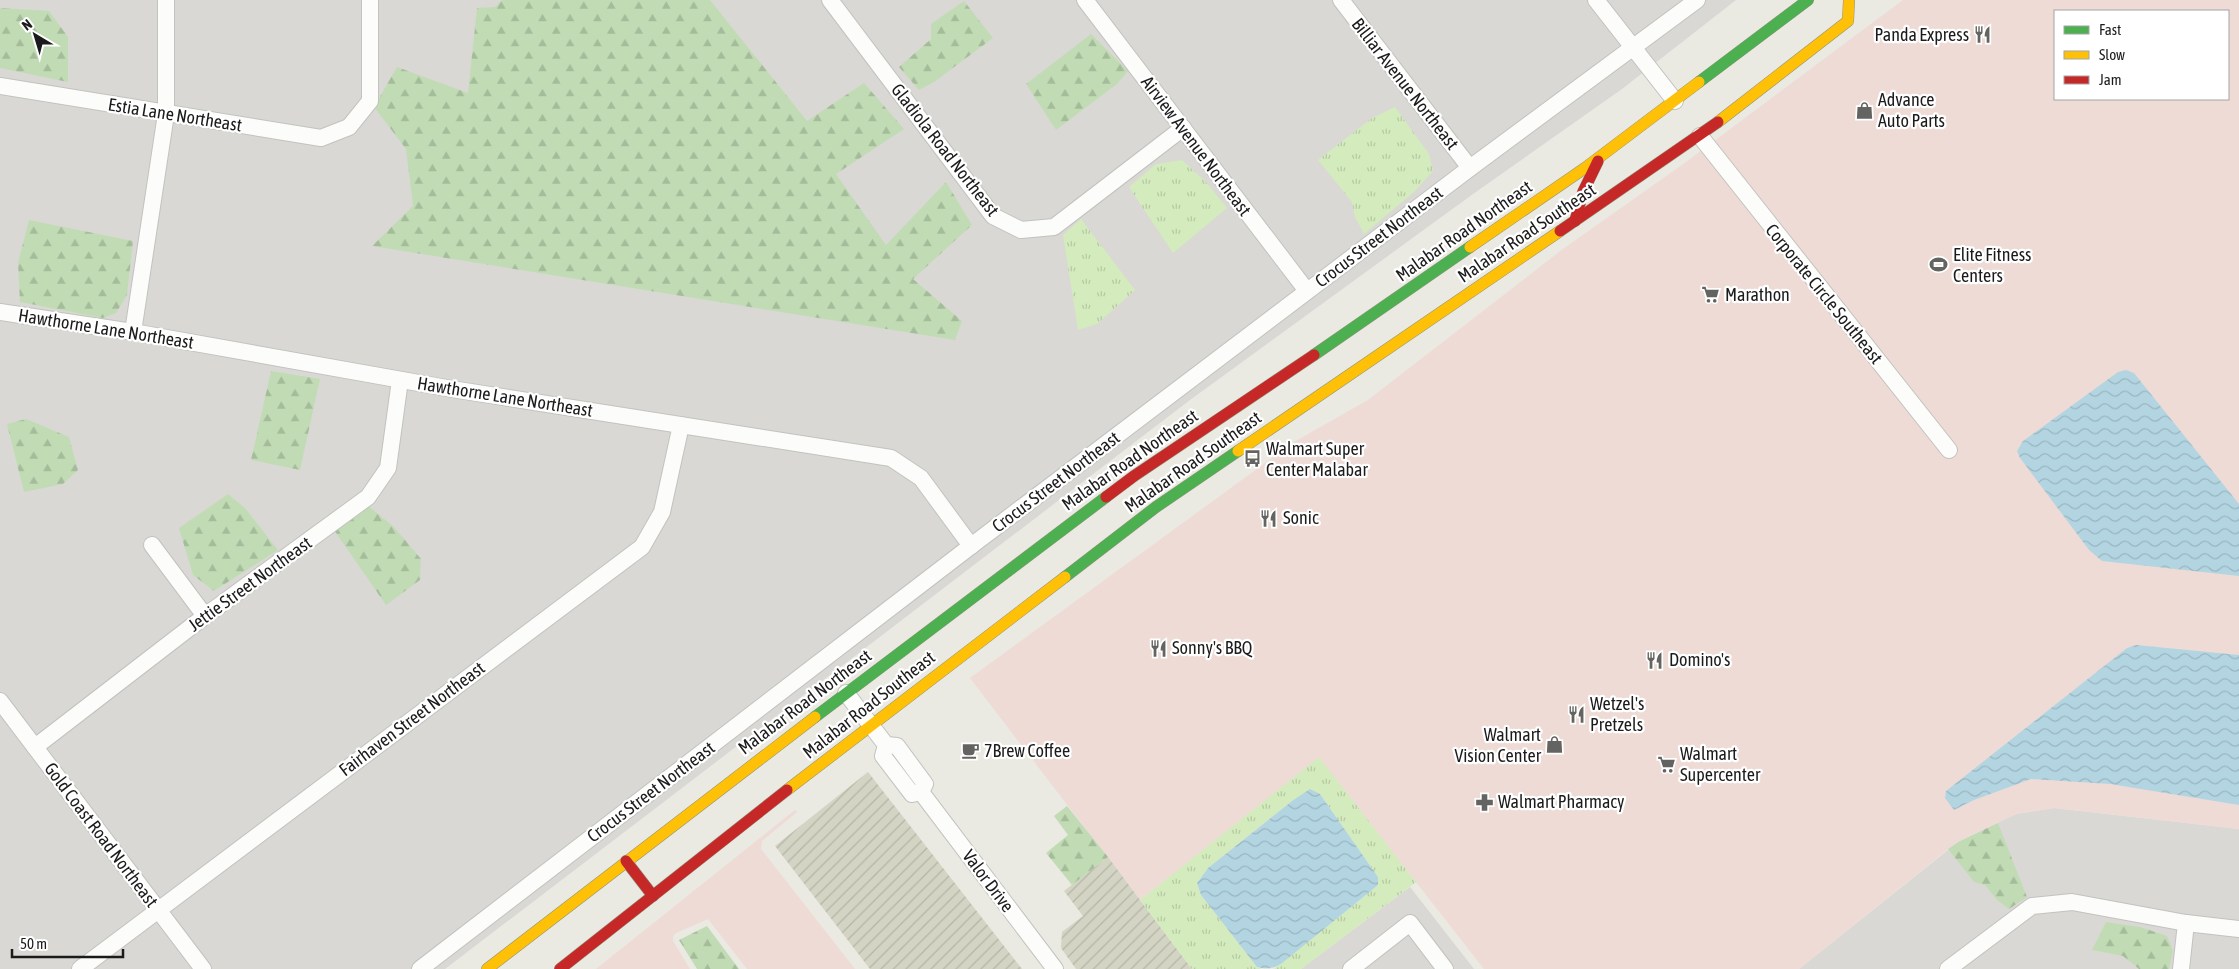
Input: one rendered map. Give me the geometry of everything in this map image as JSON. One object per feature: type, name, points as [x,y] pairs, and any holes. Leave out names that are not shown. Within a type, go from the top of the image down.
[{"type":"main road","name":"Malabar Road Northeast","points":[[486,969],[846,693],[1134,476],[1341,337],[1600,157],[1808,0]]},
{"type":"main road","name":"Malabar Road Southeast","points":[[560,969],[870,725],[1156,507],[1700,136],[1848,21],[1849,0]]},
{"type":"main road","points":[[1575,222],[1583,192],[1600,157]]},
{"type":"main road","points":[[626,861],[654,896]]},
{"type":"street","points":[[133,332],[166,114],[166,0]]},
{"type":"street","name":"Estia Lane Northeast","points":[[0,86],[321,138],[349,127],[370,101],[370,0]]},
{"type":"street","name":"Gladiola Road Northeast","points":[[830,0],[993,216],[1021,230],[1054,227],[1183,128]]},
{"type":"street","name":"Airview Avenue Northeast","points":[[1084,0],[1308,291]]},
{"type":"street","name":"Billiar Avenue Northeast","points":[[1341,0],[1470,168]]},
{"type":"street","points":[[1596,0],[1675,101]]},
{"type":"street","name":"Crocus Street Northeast","points":[[420,969],[971,546],[1470,168],[1697,0]]},
{"type":"street","name":"Corporate Circle Southeast","points":[[1700,136],[1950,450]]},
{"type":"street","name":"Hawthorne Lane Northeast","points":[[0,312],[133,332],[400,380],[891,458],[921,478],[971,546]]},
{"type":"street","name":"Jettie Street Northeast","points":[[35,747],[205,616],[368,497],[388,468],[400,380]]},
{"type":"street","name":"Fairhaven Street Northeast","points":[[80,969],[642,547],[662,512],[681,425]]},
{"type":"street","points":[[152,545],[205,616]]},
{"type":"street","name":"Valor Drive","points":[[846,693],[886,745],[897,746],[925,784],[921,792],[1055,969]]},
{"type":"street","name":"Gold Coast Road Northeast","points":[[0,701],[203,969]]},
{"type":"street","points":[[1948,969],[2032,906],[2072,902],[2186,923],[2239,929]]},
{"type":"street","points":[[1351,969],[1410,923],[1436,966]]},
{"type":"street","points":[[2181,969],[2186,923]]},
{"type":"shaded area","points":[[0,0],[1736,0],[1622,89],[1473,194],[1190,400],[445,969],[0,969]]},
{"type":"shaded area","points":[[1903,0],[2239,0],[2239,829],[2054,808],[2016,814],[1957,842],[1799,969],[1484,969],[1319,758],[1140,900],[970,678],[1294,442],[1368,400],[1563,249],[1686,162]]},
{"type":"shaded area","points":[[868,772],[1022,969],[870,969],[775,846]]},
{"type":"shaded area","points":[[2054,808],[2239,829],[2239,969],[1799,969],[1958,842],[2016,814]]},
{"type":"shaded area","points":[[795,810],[797,812],[762,841],[761,849],[855,969],[747,969],[708,919],[673,936],[673,941],[690,969],[596,969]]},
{"type":"shaded area","points":[[1108,857],[1192,969],[1076,969],[1061,948],[1062,932],[1083,916],[1064,891]]},
{"type":"shaded area","points":[[1410,887],[1474,969],[1301,969]]},
{"type":"green space","points":[[502,0],[710,0],[807,121],[864,83],[904,129],[836,174],[886,245],[946,182],[972,225],[913,279],[962,321],[955,340],[372,246],[413,206],[406,149],[374,107],[397,67],[468,93],[477,8],[495,7]]},
{"type":"green space","points":[[964,1],[993,38],[934,82],[919,90],[899,67],[931,39],[931,24]]},
{"type":"green space","points":[[0,8],[49,11],[68,37],[68,82],[0,68]]},
{"type":"green space","points":[[1091,34],[1128,71],[1117,84],[1056,130],[1026,84]]},
{"type":"green space","points":[[1395,107],[1429,154],[1433,171],[1414,192],[1364,234],[1355,217],[1352,202],[1318,160],[1372,118]]},
{"type":"green space","points":[[1182,160],[1205,181],[1227,208],[1173,253],[1129,187],[1156,164]]},
{"type":"green space","points":[[1081,219],[1135,290],[1097,324],[1078,330],[1063,235]]},
{"type":"green space","points":[[29,220],[133,241],[127,295],[116,313],[103,318],[20,302],[18,263]]},
{"type":"green space","points":[[271,371],[320,379],[300,470],[251,460]]},
{"type":"green space","points":[[26,419],[69,437],[78,470],[63,484],[24,492],[7,424]]},
{"type":"green space","points":[[228,494],[245,508],[278,550],[214,591],[193,575],[179,528]]},
{"type":"green space","points":[[366,504],[394,527],[421,559],[420,580],[386,605],[334,530]]},
{"type":"green space","points":[[1319,757],[1416,882],[1301,969],[1274,969],[1378,885],[1378,877],[1320,794],[1292,801],[1208,868],[1197,883],[1201,895],[1257,967],[1262,969],[1192,969],[1140,900]]},
{"type":"green space","points":[[1067,806],[1108,857],[1072,885],[1046,853],[1068,835],[1054,816]]},
{"type":"green space","points":[[1998,823],[2027,897],[2009,909],[1997,900],[1985,885],[1974,882],[1948,849],[1958,842]]},
{"type":"green space","points":[[2106,922],[2140,927],[2167,936],[2173,951],[2169,969],[2139,969],[2123,956],[2092,950]]},
{"type":"green space","points":[[707,926],[739,969],[697,969],[679,940]]},
{"type":"water","points":[[2126,370],[2134,373],[2239,504],[2239,576],[2102,561],[2089,550],[2020,458],[2017,451],[2023,441],[2118,372]]},
{"type":"water","points":[[2136,645],[2239,655],[2239,805],[2110,784],[2031,779],[1974,800],[1954,810],[1945,798],[1946,791],[2127,648]]},
{"type":"water","points":[[1310,789],[1320,794],[1378,877],[1378,885],[1281,964],[1269,968],[1257,967],[1201,895],[1197,883],[1208,868],[1292,801]]},
{"type":"traffic: fast","points":[[1699,82],[1808,0]]},
{"type":"traffic: fast","points":[[1314,355],[1470,247]]},
{"type":"traffic: fast","points":[[1065,577],[1156,507],[1238,451]]},
{"type":"traffic: fast","points":[[815,717],[1106,497]]},
{"type":"traffic: slow","points":[[1718,122],[1848,21],[1849,0]]},
{"type":"traffic: slow","points":[[1470,247],[1585,168],[1699,82]]},
{"type":"traffic: slow","points":[[1238,451],[1560,231]]},
{"type":"traffic: slow","points":[[787,790],[1065,577]]},
{"type":"traffic: slow","points":[[487,969],[815,717]]},
{"type":"traffic: jam","points":[[1560,231],[1718,122]]},
{"type":"traffic: jam","points":[[1575,221],[1583,192],[1598,161]]},
{"type":"traffic: jam","points":[[1106,497],[1134,476],[1314,355]]},
{"type":"traffic: jam","points":[[560,969],[787,790]]},
{"type":"traffic: jam","points":[[626,861],[653,896]]},
{"type":"place","name":"Panda Express","points":[[1983,35]]},
{"type":"place","name":"Advance Auto Parts","points":[[1864,110]]},
{"type":"place","name":"Elite Fitness Centers","points":[[1939,265]]},
{"type":"place","name":"Marathon","points":[[1711,295]]},
{"type":"place","name":"Walmart Super Center Malabar","points":[[1252,459]]},
{"type":"place","name":"Sonic","points":[[1269,518]]},
{"type":"place","name":"Sonny's BBQ","points":[[1158,648]]},
{"type":"place","name":"Domino's","points":[[1655,660]]},
{"type":"place","name":"Wetzel's Pretzels","points":[[1576,714]]},
{"type":"place","name":"Walmart Vision Center","points":[[1555,745]]},
{"type":"place","name":"7Brew Coffee","points":[[970,751]]},
{"type":"place","name":"Walmart Supercenter","points":[[1666,764]]},
{"type":"place","name":"Walmart Pharmacy","points":[[1484,802]]}]
